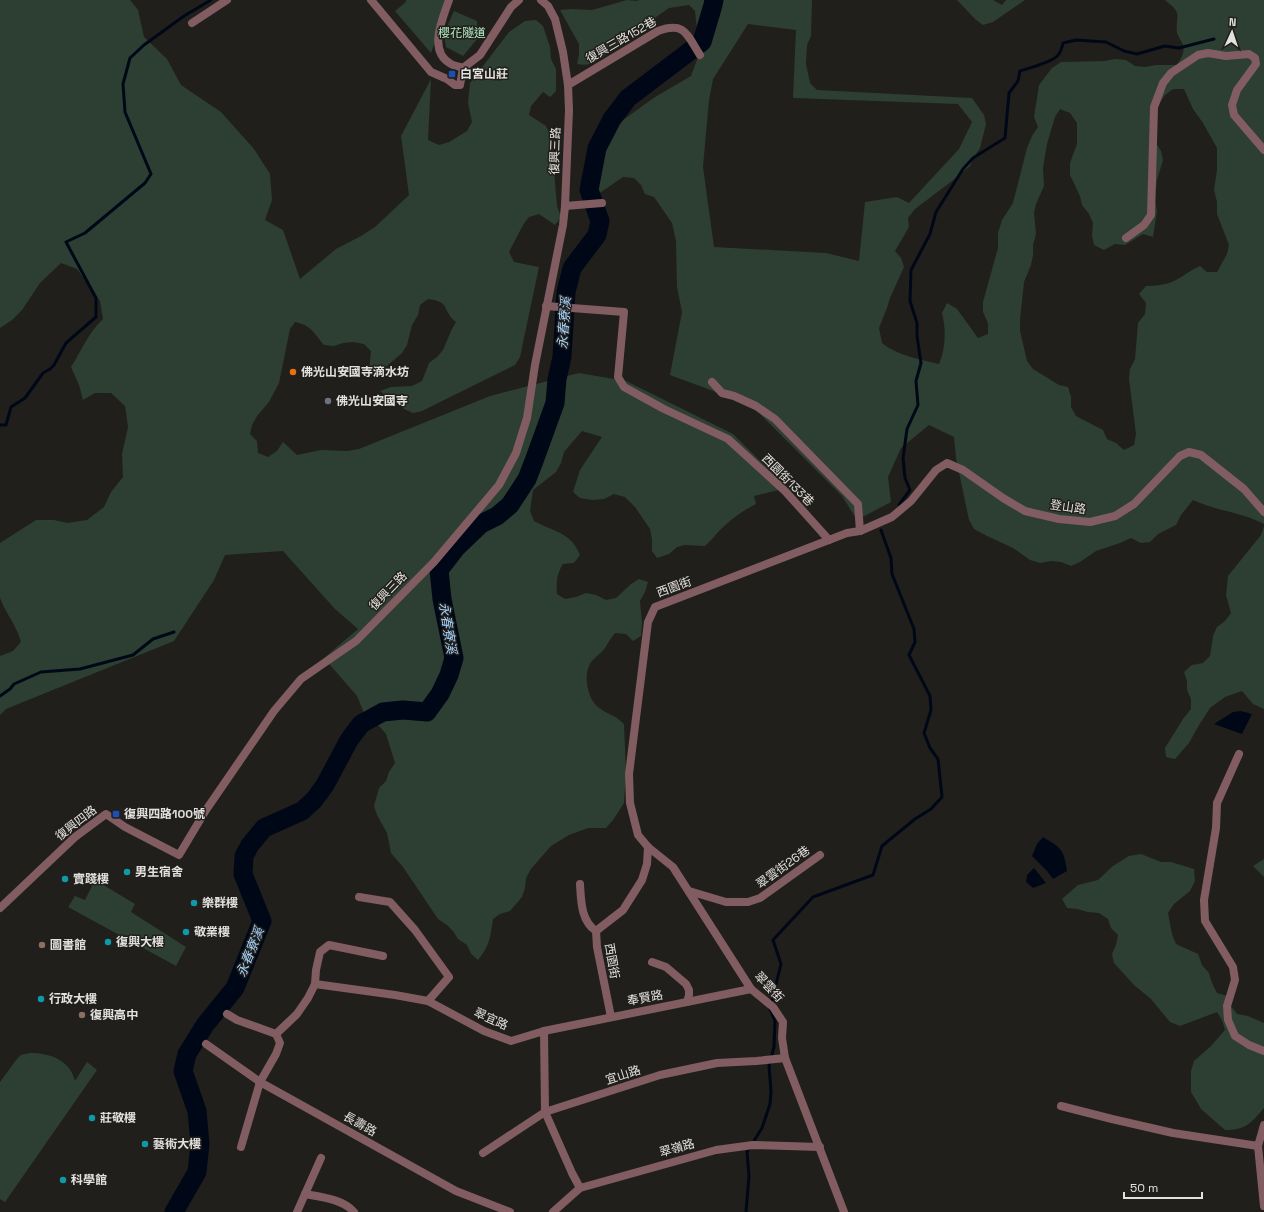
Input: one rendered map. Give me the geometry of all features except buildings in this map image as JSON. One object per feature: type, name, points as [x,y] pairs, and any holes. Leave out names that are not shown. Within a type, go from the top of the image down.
[{"type":"street","points":[[192,23],[227,0]]},
{"type":"street","points":[[372,0],[431,72],[447,79],[455,85],[460,84],[463,68],[480,55],[511,7],[519,0]]},
{"type":"street","points":[[449,0],[438,34],[439,46],[442,56],[450,63],[463,68]]},
{"type":"street","name":"復興三路","points":[[179,855],[206,810],[274,711],[301,679],[356,641],[434,562],[499,485],[516,453],[527,418],[546,306],[564,224],[565,206],[569,110],[568,85],[563,52],[555,19],[548,6],[541,0]]},
{"type":"street","name":"復興三路152巷","points":[[568,85],[658,31],[668,27],[676,27],[684,30],[700,55]]},
{"type":"street","points":[[1126,238],[1144,225],[1151,214],[1154,107],[1163,83],[1171,73],[1198,55],[1208,53],[1226,56],[1249,54],[1255,58],[1256,64],[1236,90],[1232,105],[1234,114],[1264,150]]},
{"type":"street","points":[[565,206],[602,203]]},
{"type":"street","name":"西園街133巷","points":[[546,306],[624,312],[618,377],[620,382],[629,391],[664,409],[728,438],[785,491],[829,540]]},
{"type":"street","points":[[712,382],[722,393],[734,396],[756,406],[775,419],[858,504],[860,531]]},
{"type":"street","name":"登山路","points":[[860,531],[892,517],[911,501],[936,470],[947,464],[970,474],[1003,498],[1025,511],[1059,519],[1090,522],[1115,516],[1134,504],[1180,456],[1189,452],[1201,455],[1244,489],[1264,512]]},
{"type":"street","name":"西園街","points":[[611,1017],[597,947],[596,930],[622,910],[642,880],[647,864],[648,847],[638,835],[630,803],[629,774],[648,622],[655,607],[847,533],[860,531]]},
{"type":"street","points":[[1240,754],[1218,803],[1216,828],[1204,900],[1205,921],[1233,967],[1235,980],[1227,1006],[1228,1020],[1235,1036],[1249,1045],[1264,1051]]},
{"type":"street","name":"復興四路","points":[[0,908],[75,837],[106,814],[179,855]]},
{"type":"street","name":"翠雲街","points":[[648,847],[673,867],[751,989],[773,1007],[783,1022],[782,1038],[785,1058],[844,1212]]},
{"type":"street","name":"翠雲街26巷","points":[[689,891],[726,902],[748,902],[760,898],[820,855]]},
{"type":"street","points":[[580,884],[581,901],[585,918],[590,926],[596,930]]},
{"type":"street","points":[[359,897],[390,902],[415,930],[449,977],[428,1001]]},
{"type":"street","points":[[276,1034],[297,1014],[308,998],[315,984],[320,952],[329,945],[382,956]]},
{"type":"street","points":[[652,962],[666,967],[686,984],[689,990],[687,1002]]},
{"type":"street","name":"翠宜路","points":[[315,984],[428,1001],[484,1031],[511,1041],[544,1031]]},
{"type":"street","name":"奉賢路","points":[[544,1031],[751,989]]},
{"type":"street","points":[[227,1014],[237,1020],[276,1034],[280,1044],[260,1082],[241,1147]]},
{"type":"street","points":[[544,1031],[545,1112],[580,1188]]},
{"type":"street","name":"長壽路","points":[[206,1044],[260,1082],[456,1191],[510,1212]]},
{"type":"street","name":"宜山路","points":[[483,1153],[545,1112],[660,1075],[717,1063],[785,1058]]},
{"type":"street","points":[[1062,1106],[1173,1133],[1258,1146]]},
{"type":"street","points":[[1264,1125],[1258,1146],[1264,1206]]},
{"type":"street","name":"翠嶺路","points":[[553,1212],[580,1188],[716,1150],[753,1145],[820,1147]]},
{"type":"street","points":[[297,1212],[321,1158]]},
{"type":"street","points":[[305,1194],[330,1199],[350,1207],[354,1212]]},
{"type":"green space","points":[[0,0],[130,0],[138,10],[144,37],[167,59],[181,85],[221,112],[254,149],[270,174],[272,200],[265,220],[283,230],[300,279],[336,249],[375,227],[409,195],[401,136],[431,79],[428,140],[439,145],[449,142],[467,131],[472,122],[468,103],[470,83],[509,32],[525,21],[536,20],[543,26],[550,47],[551,59],[556,69],[556,91],[550,97],[543,92],[531,106],[529,115],[546,126],[551,136],[557,206],[561,217],[555,225],[539,214],[529,217],[523,225],[509,252],[514,262],[539,267],[520,357],[515,365],[422,411],[413,413],[404,409],[397,401],[387,397],[380,391],[391,387],[412,386],[422,381],[429,363],[443,350],[456,322],[451,318],[443,304],[435,300],[428,299],[420,305],[418,315],[412,325],[407,345],[402,353],[380,372],[369,372],[371,351],[364,344],[353,342],[334,346],[324,345],[309,328],[295,322],[290,329],[279,383],[269,402],[257,416],[252,425],[250,434],[257,441],[258,453],[268,457],[277,451],[283,442],[297,455],[321,450],[347,451],[359,449],[490,396],[579,373],[626,381],[733,434],[787,488],[754,496],[756,504],[741,512],[720,530],[705,546],[685,545],[677,547],[669,554],[657,558],[652,551],[650,529],[635,507],[625,497],[614,494],[604,499],[592,500],[580,498],[573,492],[580,470],[602,437],[582,431],[564,452],[561,463],[556,472],[533,490],[530,511],[534,521],[567,537],[576,547],[580,555],[574,563],[563,564],[557,578],[557,594],[565,599],[586,593],[596,595],[606,600],[616,598],[631,584],[639,579],[648,582],[640,601],[642,623],[641,636],[633,641],[626,634],[615,633],[603,650],[591,662],[587,675],[589,693],[594,704],[624,724],[626,772],[624,803],[606,828],[588,828],[569,835],[551,846],[531,869],[526,878],[522,897],[510,911],[500,914],[493,919],[489,941],[478,960],[471,954],[467,945],[458,939],[447,925],[438,919],[403,867],[391,853],[387,833],[377,815],[374,806],[379,788],[386,781],[389,772],[395,763],[386,734],[364,713],[357,696],[324,658],[358,629],[335,609],[283,551],[225,555],[214,580],[174,641],[6,709],[0,715],[0,656],[13,651],[21,642],[0,598],[0,543],[36,520],[54,520],[67,523],[87,520],[104,507],[111,492],[123,477],[122,454],[128,427],[125,406],[111,393],[95,393],[83,400],[79,385],[71,367],[89,336],[103,319],[100,301],[77,269],[61,263],[40,283],[22,310],[12,320],[0,328]]},
{"type":"green space","points":[[406,0],[449,0],[431,53],[395,11],[406,2]]},
{"type":"green space","points":[[627,0],[812,0],[811,36],[807,45],[806,64],[810,83],[817,90],[972,98],[984,115],[986,124],[980,148],[970,166],[915,209],[908,218],[909,227],[895,251],[901,258],[904,267],[879,328],[882,343],[888,347],[909,356],[939,364],[945,338],[942,313],[947,303],[957,309],[978,338],[988,334],[988,323],[983,312],[983,302],[998,248],[998,233],[1002,220],[1013,203],[1027,148],[1038,127],[1034,117],[1039,85],[1052,68],[1061,62],[1104,61],[1115,59],[1126,60],[1135,66],[1145,67],[1156,65],[1177,65],[1183,53],[1183,45],[1177,33],[1177,12],[1165,0],[1264,0],[1264,524],[1256,520],[1211,507],[1193,500],[1181,515],[1176,525],[1158,534],[1150,542],[1141,543],[1131,538],[1096,551],[1080,562],[1071,566],[1061,562],[1051,561],[1040,563],[1030,560],[1013,548],[974,529],[969,520],[956,458],[954,437],[929,425],[901,448],[888,477],[891,502],[857,520],[842,496],[751,405],[670,375],[682,312],[677,287],[676,241],[672,223],[654,197],[645,194],[641,185],[634,178],[623,177],[591,199],[580,195],[583,175],[589,165],[587,156],[588,146],[593,137],[602,130],[612,128],[655,97],[691,76],[701,49],[695,11],[689,5],[669,8],[611,49],[596,62],[582,65],[577,64],[579,44],[560,10],[592,10]],"holes":[[[748,24],[796,30],[793,98],[958,104],[972,122],[959,149],[909,203],[897,197],[865,202],[859,261],[826,253],[714,247],[703,167],[709,100],[713,79]],[[1173,89],[1184,89],[1193,109],[1217,148],[1217,170],[1214,190],[1217,202],[1217,214],[1229,245],[1227,254],[1217,272],[1207,272],[1200,266],[1171,282],[1160,285],[1146,286],[1139,294],[1146,303],[1145,314],[1138,323],[1135,359],[1130,369],[1129,379],[1136,434],[1134,445],[1124,450],[1116,443],[1107,439],[1103,430],[1076,416],[1071,407],[1071,397],[1068,387],[1059,385],[1033,369],[1027,361],[1020,331],[1024,282],[1031,265],[1033,255],[1033,245],[1036,234],[1034,213],[1036,204],[1044,186],[1043,168],[1047,144],[1055,117],[1060,109],[1070,113],[1077,123],[1077,144],[1070,163],[1070,175],[1080,196],[1082,205],[1089,214],[1093,223],[1092,235],[1094,245],[1104,250],[1115,244],[1125,245],[1143,234],[1153,237],[1157,211],[1155,200],[1157,180],[1163,160],[1161,151],[1156,143],[1154,113],[1165,95]]]},
{"type":"green space","points":[[957,0],[993,0],[1002,5],[1006,0],[1025,0],[993,22],[983,25],[975,19]]},
{"type":"green space","name":"櫻花隧道","points":[[454,11],[477,21],[478,38],[463,56],[446,47],[444,34]]},
{"type":"green space","points":[[1264,526],[1264,709],[1253,704],[1242,691],[1225,697],[1210,708],[1189,743],[1175,759],[1166,757],[1165,748],[1191,709],[1191,699],[1187,690],[1187,681],[1184,672],[1192,665],[1203,663],[1210,656],[1213,636],[1217,627],[1225,621],[1231,613],[1226,595],[1228,576],[1261,535]]},
{"type":"green space","points":[[1141,854],[1161,862],[1171,862],[1194,869],[1195,881],[1190,891],[1174,904],[1168,913],[1172,934],[1176,944],[1198,954],[1202,965],[1209,973],[1217,993],[1227,996],[1231,1006],[1237,1014],[1248,1016],[1264,1023],[1264,1108],[1248,1125],[1238,1129],[1225,1130],[1201,1109],[1191,1092],[1191,1071],[1194,1061],[1211,1046],[1225,1030],[1222,1020],[1217,1012],[1180,1026],[1170,1022],[1151,999],[1134,985],[1114,963],[1112,954],[1118,935],[1111,928],[1108,919],[1099,913],[1067,908],[1062,899],[1078,885],[1098,880],[1113,866],[1129,856]]},
{"type":"green space","points":[[1264,859],[1264,877],[1253,866]]},
{"type":"green space","points":[[95,880],[135,904],[131,912],[186,947],[176,966],[68,907],[75,896],[85,900]]},
{"type":"green space","points":[[30,1053],[45,1054],[58,1059],[69,1068],[75,1081],[87,1062],[97,1070],[5,1202],[0,1199],[0,1082],[21,1055]]},
{"type":"water","points":[[1241,711],[1252,714],[1242,734],[1214,724],[1233,712]]},
{"type":"water","points":[[1043,837],[1058,847],[1065,858],[1067,871],[1053,879],[1032,856],[1037,844]]},
{"type":"water","points":[[1034,868],[1046,883],[1033,888],[1026,882],[1027,875]]},
{"type":"waterway","points":[[0,425],[6,425],[11,407],[25,398],[43,373],[54,365],[66,343],[96,317],[96,298],[66,242],[85,233],[145,183],[151,174],[125,112],[123,84],[130,58],[144,45],[184,16],[211,0]]},
{"type":"waterway","name":"永春寮溪","points":[[174,1212],[197,1172],[200,1144],[197,1111],[183,1071],[187,1054],[205,1025],[235,988],[262,921],[243,874],[244,856],[250,845],[264,828],[302,811],[314,800],[325,785],[349,740],[361,724],[383,712],[403,710],[427,712],[440,694],[449,675],[454,658],[442,599],[439,570],[456,548],[481,524],[497,516],[510,505],[527,479],[534,461],[555,403],[557,379],[562,357],[566,292],[572,268],[597,235],[600,221],[589,190],[597,148],[612,119],[628,98],[702,42],[714,0]]},
{"type":"waterway","points":[[899,505],[910,490],[905,478],[903,458],[907,429],[918,405],[916,381],[921,363],[917,336],[917,323],[910,301],[911,270],[930,234],[936,212],[963,169],[973,158],[1005,138],[1009,93],[1018,81],[1020,71],[1056,58],[1063,43],[1076,40],[1106,42],[1124,51],[1137,54],[1165,46],[1179,48],[1214,39]]},
{"type":"waterway","points":[[746,1212],[749,1176],[747,1152],[762,1128],[770,1104],[771,1091],[769,1066],[774,1047],[775,1021],[770,1009],[781,964],[773,940],[813,897],[873,875],[882,846],[915,819],[931,809],[942,797],[938,759],[930,748],[924,733],[931,710],[930,696],[909,655],[915,642],[914,629],[892,574],[891,558],[881,530]]},
{"type":"waterway","points":[[0,696],[14,684],[41,672],[80,669],[133,655],[153,639],[174,632]]},
{"type":"place","name":"白宮山莊","points":[[452,74]]},
{"type":"place","name":"佛光山安國寺滴水坊","points":[[293,372]]},
{"type":"place","name":"佛光山安國寺","points":[[328,401]]},
{"type":"place","name":"復興四路100號","points":[[116,814]]},
{"type":"place","name":"男生宿舍","points":[[127,872]]},
{"type":"place","name":"實踐樓","points":[[65,879]]},
{"type":"place","name":"樂群樓","points":[[194,903]]},
{"type":"place","name":"敬業樓","points":[[186,932]]},
{"type":"place","name":"復興大樓","points":[[108,942]]},
{"type":"place","name":"圖書館","points":[[42,945]]},
{"type":"place","name":"行政大樓","points":[[41,999]]},
{"type":"place","name":"復興高中","points":[[82,1015]]},
{"type":"place","name":"莊敬樓","points":[[92,1118]]},
{"type":"place","name":"藝術大樓","points":[[145,1144]]},
{"type":"place","name":"科學館","points":[[63,1180]]}]
